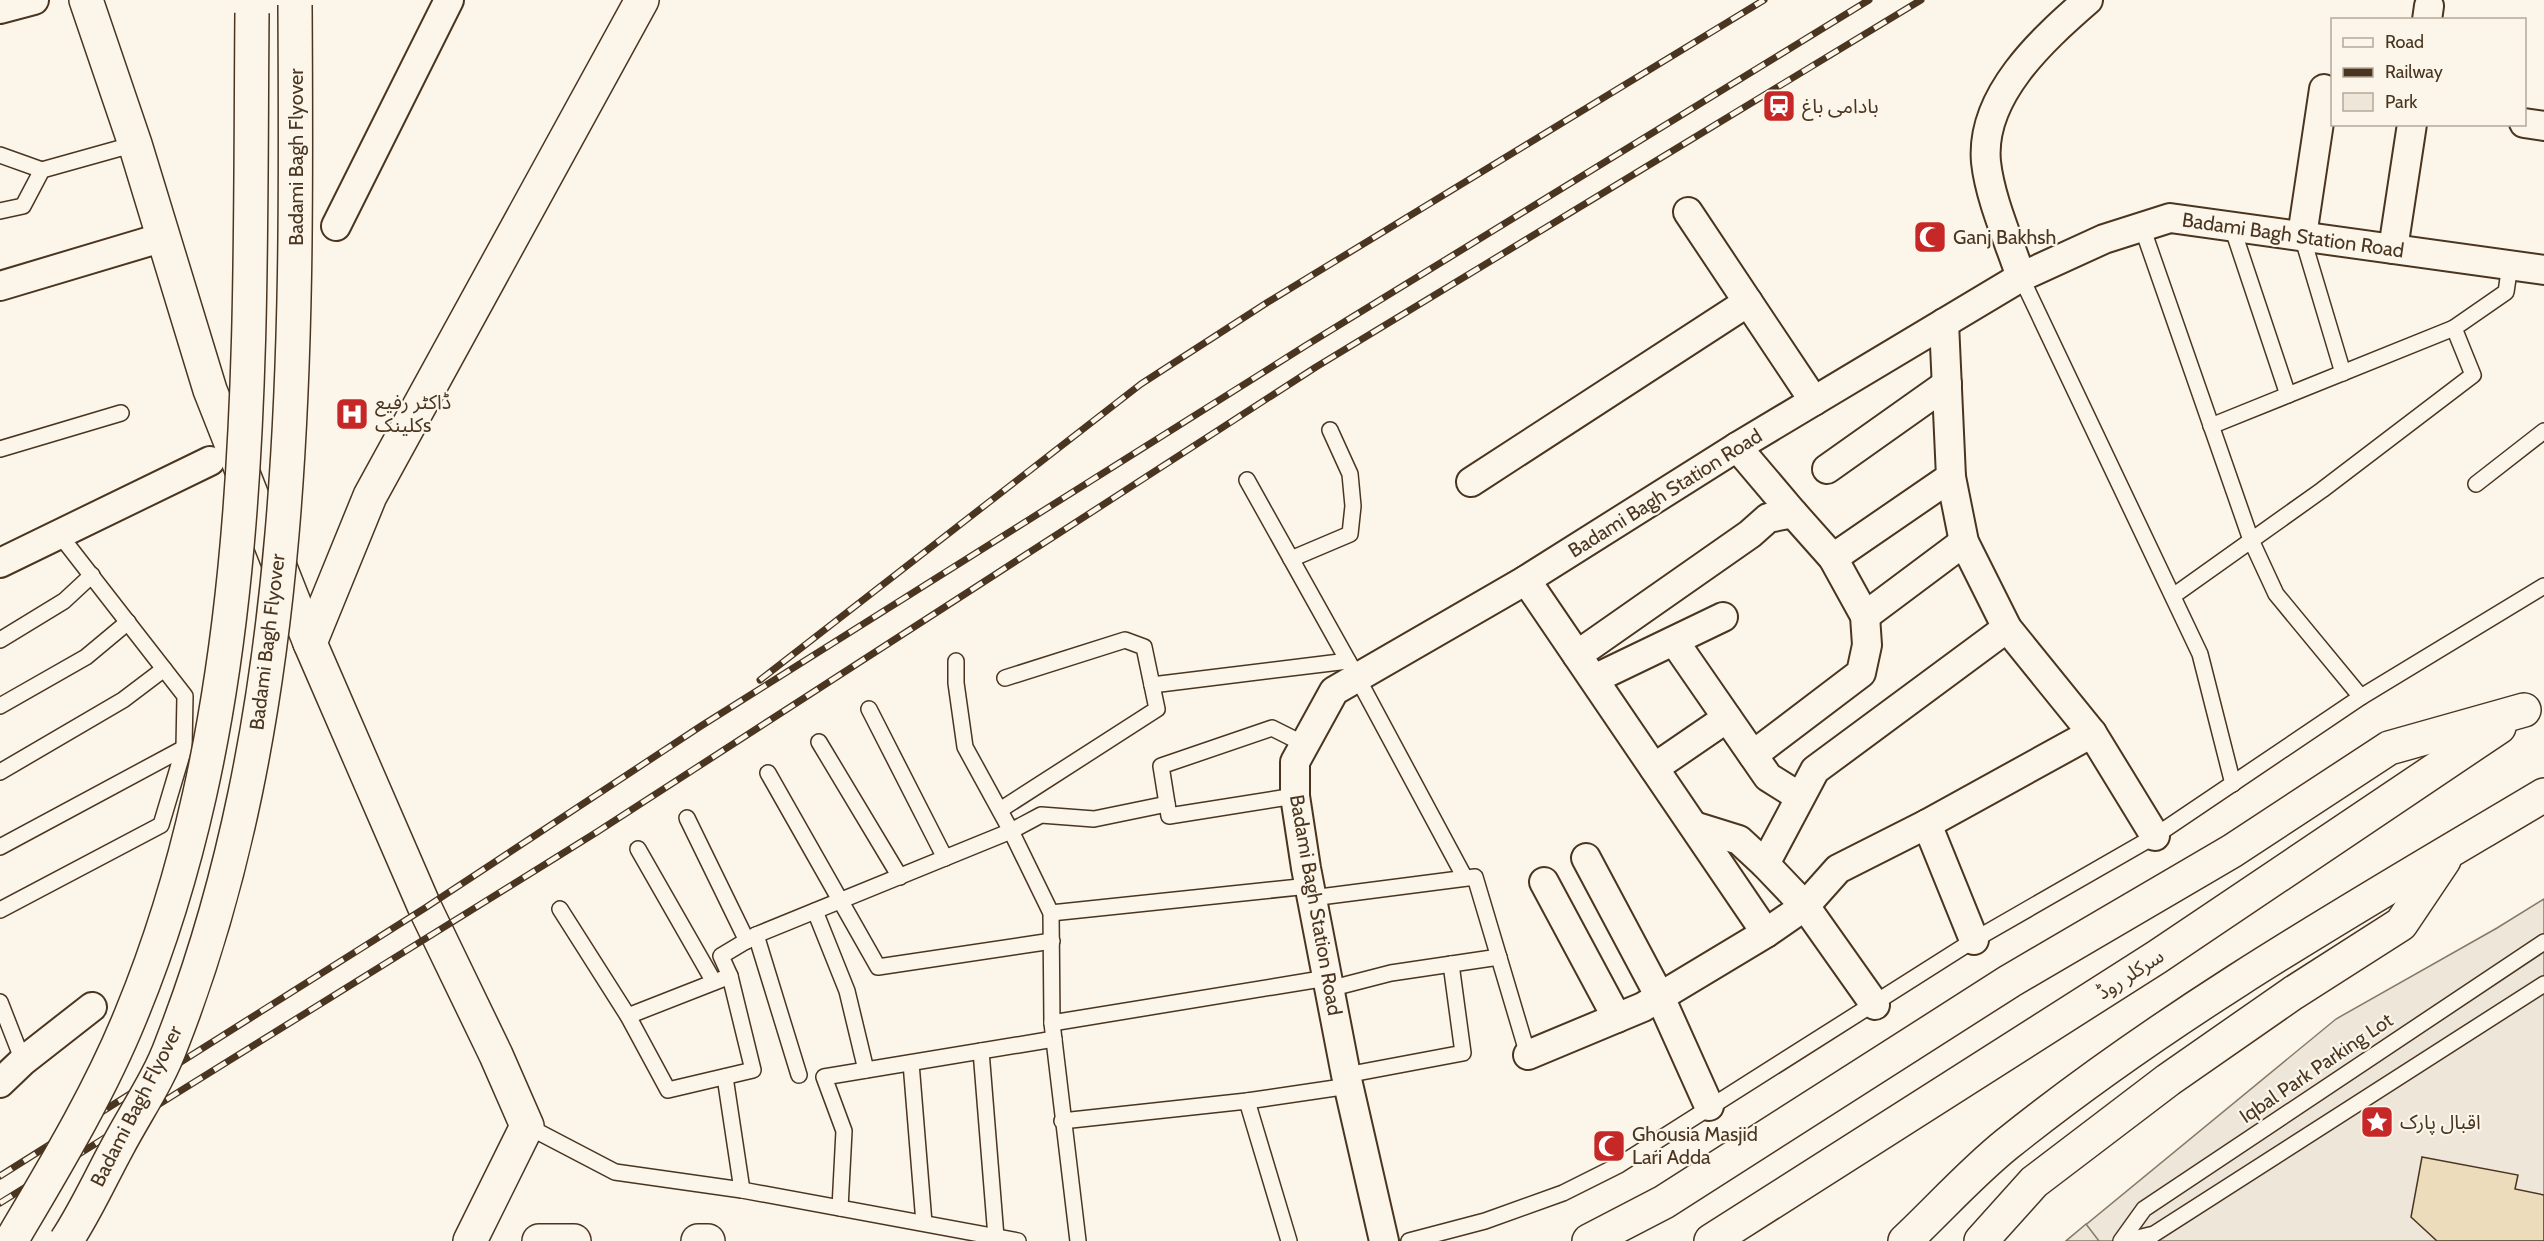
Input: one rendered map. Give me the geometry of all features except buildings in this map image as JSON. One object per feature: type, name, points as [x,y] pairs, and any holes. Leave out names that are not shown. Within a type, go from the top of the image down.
[{"type":"street","points":[[0,9],[34,0]]},
{"type":"street","points":[[86,0],[135,144],[210,390],[310,643],[425,909],[496,1055],[527,1126],[471,1241]]},
{"type":"street","points":[[336,226],[449,0]]},
{"type":"street","points":[[310,643],[370,496],[642,0]]},
{"type":"street","points":[[2021,277],[1986,162],[1988,124],[2004,88],[2057,26],[2088,0]]},
{"type":"street","name":"Badami Bagh Flyover","points":[[66,1241],[171,1046],[227,873],[250,769],[270,645],[286,465],[296,255],[295,2]]},
{"type":"street","name":"Badami Bagh Flyover","points":[[11,1241],[79,1126],[131,1016],[170,908],[206,769],[225,651],[239,532],[250,310],[252,6]]},
{"type":"street","points":[[2302,236],[2324,89]]},
{"type":"street","points":[[2526,123],[2544,126]]},
{"type":"street","points":[[2393,249],[2412,126]]},
{"type":"street","points":[[1688,212],[1814,401]]},
{"type":"street","name":"Badami Bagh Station Road","points":[[1384,1241],[1347,1080],[1310,892],[1294,796],[1295,762],[1334,691],[1352,669],[1526,580],[1737,447],[2021,277],[2104,239],[2170,218],[2544,270]]},
{"type":"street","points":[[0,286],[164,237]]},
{"type":"street","points":[[1471,482],[1748,303]]},
{"type":"street","points":[[1944,323],[1952,477],[1964,542],[2007,628],[2092,733],[2155,836]]},
{"type":"street","points":[[1827,469],[1947,384]]},
{"type":"street","points":[[1737,447],[1833,558],[1865,616],[1867,645],[1861,673],[1753,755]]},
{"type":"street","points":[[0,563],[210,461]]},
{"type":"street","points":[[1833,558],[1952,477]]},
{"type":"street","points":[[1577,655],[1750,534],[1768,518],[1793,513]]},
{"type":"street","points":[[1865,616],[1964,542]]},
{"type":"street","points":[[1526,580],[1766,933]]},
{"type":"street","points":[[1594,679],[1723,617]]},
{"type":"street","points":[[1765,864],[1815,770],[2007,628]]},
{"type":"street","points":[[1674,641],[1768,777],[1800,797]]},
{"type":"street","points":[[1589,1241],[1664,1202],[2010,981],[2232,851],[2389,748],[2534,705]]},
{"type":"street","name":"سرکلر روڈ","points":[[1711,1241],[2157,957],[2534,705]]},
{"type":"street","points":[[1654,768],[1727,718]]},
{"type":"street","points":[[1528,1055],[1643,1007],[1766,933],[1805,906],[1838,869],[1927,824],[2092,733]]},
{"type":"street","points":[[1905,1241],[2006,1145],[2135,1048],[2310,936],[2544,795]]},
{"type":"street","points":[[1927,824],[1974,940]]},
{"type":"street","points":[[1694,826],[1739,840],[1765,864],[1805,906],[1875,1005]]},
{"type":"street","points":[[1981,1241],[2034,1182],[2168,1080],[2293,993],[2401,924],[2450,851]]},
{"type":"street","points":[[1586,858],[1660,997],[1709,1106]]},
{"type":"street","points":[[1544,882],[1617,1018]]},
{"type":"street","points":[[0,1083],[23,1061],[92,1007]]},
{"type":"street","points":[[539,1241],[574,1241]]},
{"type":"street","points":[[698,1241],[708,1241]]},
{"type":"lane","points":[[0,155],[42,170],[135,144]]},
{"type":"lane","points":[[0,211],[23,206],[42,170]]},
{"type":"lane","points":[[2142,227],[2251,540],[2276,594],[2361,697]]},
{"type":"lane","points":[[2232,227],[2288,395]]},
{"type":"lane","points":[[2302,236],[2343,373]]},
{"type":"lane","points":[[2211,426],[2454,328],[2506,292],[2510,265]]},
{"type":"lane","points":[[2021,277],[2200,654],[2233,784]]},
{"type":"lane","points":[[2173,596],[2322,490],[2474,375],[2454,328]]},
{"type":"lane","points":[[0,449],[122,413]]},
{"type":"lane","points":[[1291,559],[1350,534],[1353,506],[1350,474],[1330,430]]},
{"type":"lane","points":[[2476,484],[2544,431]]},
{"type":"lane","points":[[1247,480],[1465,878]]},
{"type":"lane","points":[[0,910],[160,825],[184,748],[185,696],[60,534]]},
{"type":"lane","points":[[0,640],[64,601],[92,576]]},
{"type":"lane","points":[[1409,1241],[1485,1221],[1563,1193],[1619,1165],[1709,1106],[1875,1005],[1974,940],[2155,836],[2361,697],[2544,586]]},
{"type":"lane","points":[[0,706],[86,657],[128,622]]},
{"type":"lane","points":[[1000,810],[1157,709],[1144,647],[1125,640],[1005,678]]},
{"type":"lane","points":[[956,661],[956,683],[965,747],[1011,831],[1051,913],[1052,1023],[1078,1241]]},
{"type":"lane","points":[[0,772],[123,700],[164,669]]},
{"type":"lane","points":[[1152,685],[1352,669]]},
{"type":"lane","points":[[869,709],[945,858]]},
{"type":"lane","points":[[1294,796],[1168,816],[1161,766],[1272,728],[1304,744]]},
{"type":"lane","points":[[819,742],[900,877]]},
{"type":"lane","points":[[0,847],[184,748]]},
{"type":"lane","points":[[768,773],[878,968],[1052,941]]},
{"type":"lane","points":[[560,909],[628,1016],[668,1090],[753,1070],[729,976],[721,956],[752,938],[1011,831],[1041,815],[1094,819],[1167,804]]},
{"type":"lane","points":[[687,818],[752,938],[799,1075]]},
{"type":"lane","points":[[638,849],[714,982]]},
{"type":"lane","points":[[1051,913],[1475,877],[1528,1055]]},
{"type":"lane","points":[[815,911],[847,991],[866,1070]]},
{"type":"lane","name":"Iqbal Park Parking Lot","points":[[2123,1241],[2144,1209],[2544,942]]},
{"type":"lane","points":[[1052,1023],[1499,957]]},
{"type":"lane","points":[[1062,1121],[1247,1101],[1463,1053],[1451,964]]},
{"type":"lane","points":[[628,1016],[729,976]]},
{"type":"lane","name":"Iqbal Park Parking Lot","points":[[2123,1241],[2154,1234],[2544,984]]},
{"type":"lane","points":[[0,1002],[23,1061]]},
{"type":"lane","points":[[840,1208],[844,1131],[825,1077],[1054,1039]]},
{"type":"lane","points":[[981,1051],[996,1237]]},
{"type":"lane","points":[[911,1063],[924,1223]]},
{"type":"lane","points":[[725,1077],[742,1190]]},
{"type":"lane","points":[[1247,1101],[1289,1241]]},
{"type":"lane","points":[[527,1126],[615,1172],[742,1190],[1018,1241]]},
{"type":"green space","name":"اقبال پارک","points":[[2544,899],[2544,1241],[2066,1241],[2336,1019]]},
{"type":"shaded area","points":[[2086,1224],[2099,1241],[2066,1241]]},
{"type":"railway","points":[[760,680],[1141,384],[1268,302],[1764,0]]},
{"type":"railway","points":[[0,1176],[425,908],[701,726],[1305,346],[1869,0]]},
{"type":"railway","points":[[0,1203],[597,832],[1316,367],[1921,0]]},
{"type":"place","name":"بادامی باغ","points":[[1779,106]]},
{"type":"place","name":"Ganj Bakhsh","points":[[1930,237]]},
{"type":"place","name":"ڈاکٹر رفیع کلینکs","points":[[352,414]]},
{"type":"place","name":"اقبال پارک","points":[[2377,1122]]},
{"type":"place","name":"Ghousia Masjid Lari Adda","points":[[1609,1146]]}]
